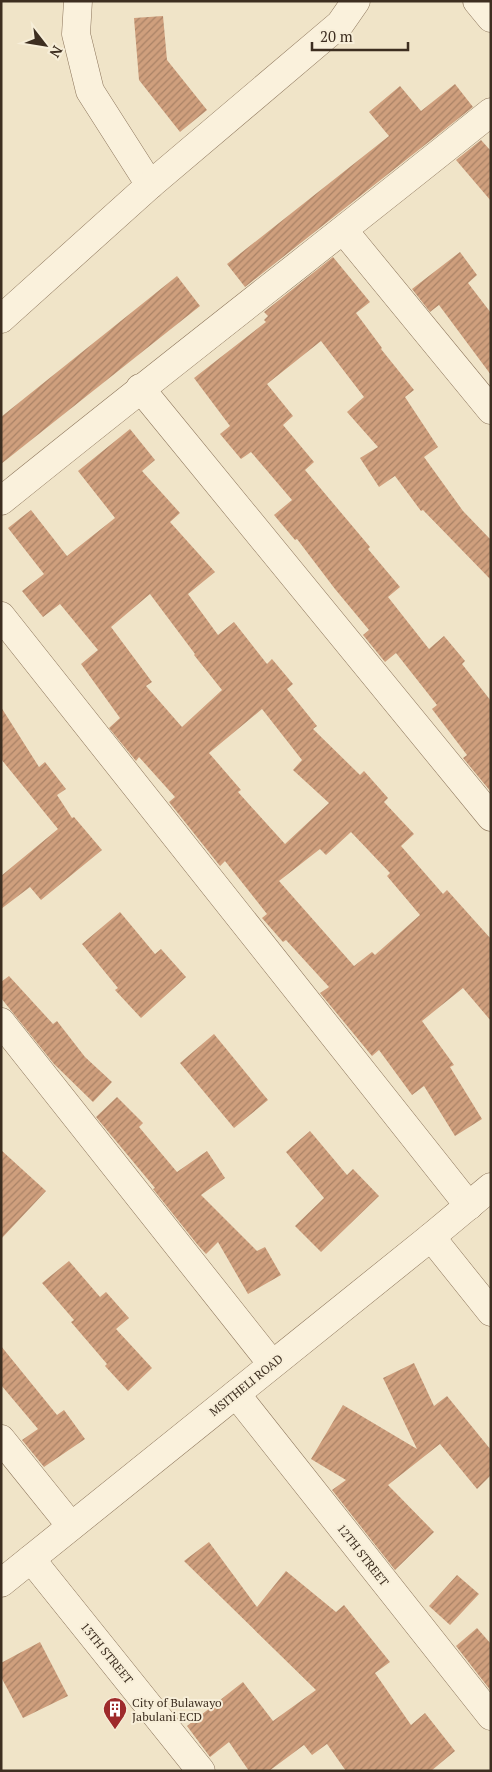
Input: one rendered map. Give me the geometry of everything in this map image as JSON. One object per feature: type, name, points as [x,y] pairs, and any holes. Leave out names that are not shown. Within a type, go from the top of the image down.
[{"type":"street","points":[[78,1],[76,34],[90,91],[150,185]]},
{"type":"street","points":[[1,319],[150,185],[340,24],[356,1]]},
{"type":"street","points":[[477,1],[491,18]]},
{"type":"street","points":[[1,501],[140,388],[344,231],[491,112]]},
{"type":"street","points":[[344,231],[491,410]]},
{"type":"street","points":[[140,388],[491,817]]},
{"type":"street","points":[[1,616],[469,1206]]},
{"type":"street","points":[[1,1022],[272,1364]]},
{"type":"street","name":"MSITHELI ROAD","points":[[1,1583],[431,1238],[491,1187]]},
{"type":"street","points":[[431,1238],[491,1312]]},
{"type":"street","name":"12TH STREET","points":[[236,1394],[491,1716]]},
{"type":"street","points":[[1,1439],[71,1526]]},
{"type":"street","name":"13TH STREET","points":[[31,1559],[201,1771]]},
{"type":"building","points":[[163,16],[167,60],[207,110],[180,132],[139,80],[134,18]]},
{"type":"building","points":[[455,84],[473,107],[245,287],[227,264],[389,136],[369,112],[400,86],[421,111]]},
{"type":"building","points":[[481,140],[491,151],[491,201],[456,160]]},
{"type":"building","points":[[460,252],[477,275],[468,283],[491,313],[491,375],[439,305],[430,312],[412,289]]},
{"type":"building","points":[[333,257],[370,302],[356,313],[381,349],[414,390],[405,397],[438,447],[424,457],[463,511],[491,540],[491,580],[423,510],[421,511],[395,476],[379,487],[360,458],[378,447],[347,412],[364,397],[321,341],[267,384],[293,416],[283,425],[314,462],[305,470],[370,547],[368,549],[400,587],[388,597],[429,649],[444,636],[465,661],[462,664],[491,701],[491,792],[463,758],[467,755],[432,709],[437,705],[396,653],[385,662],[363,635],[369,630],[297,539],[295,540],[274,515],[292,500],[251,452],[241,459],[220,434],[230,426],[194,378],[266,322],[264,320],[268,316],[264,312]]},
{"type":"building","points":[[177,276],[200,306],[1,464],[1,417]]},
{"type":"building","points":[[130,429],[155,460],[142,471],[180,513],[170,522],[215,572],[188,594],[218,635],[234,622],[267,664],[272,659],[293,684],[287,689],[317,726],[313,729],[360,775],[364,771],[388,798],[384,802],[414,834],[401,846],[443,894],[447,890],[491,939],[491,1021],[463,988],[422,1021],[454,1065],[450,1067],[482,1119],[455,1136],[424,1086],[412,1095],[379,1050],[372,1056],[320,993],[329,987],[286,940],[283,942],[262,918],[267,914],[225,861],[220,866],[169,802],[175,797],[139,757],[136,761],[109,728],[120,718],[81,664],[98,650],[60,604],[43,617],[22,591],[44,574],[8,528],[31,510],[67,556],[115,518],[78,471]],"holes":[[[150,594],[222,690],[182,727],[146,686],[152,682],[111,627]],[[262,709],[302,760],[293,770],[329,803],[285,844],[238,792],[241,790],[209,753]],[[351,832],[390,873],[387,876],[420,915],[375,955],[372,952],[354,966],[279,881],[320,849],[326,855]]]},
{"type":"building","points":[[1,707],[39,767],[45,762],[66,789],[57,795],[72,818],[74,817],[102,850],[41,900],[30,887],[1,909],[1,876],[58,829],[1,759]]},
{"type":"building","points":[[120,912],[155,954],[161,949],[186,977],[141,1018],[115,990],[118,988],[82,944]]},
{"type":"building","points":[[9,976],[53,1024],[57,1021],[85,1057],[112,1082],[93,1102],[54,1064],[1,998],[1,982]]},
{"type":"building","points":[[214,1034],[268,1100],[234,1128],[180,1063]]},
{"type":"building","points":[[117,1097],[143,1123],[139,1127],[177,1172],[207,1151],[225,1178],[201,1195],[257,1251],[265,1247],[281,1275],[248,1294],[218,1242],[206,1254],[153,1189],[155,1188],[96,1117]]},
{"type":"building","points":[[310,1131],[347,1175],[353,1169],[379,1196],[321,1252],[295,1226],[324,1198],[286,1152]]},
{"type":"building","points":[[1,1150],[46,1191],[1,1239]]},
{"type":"building","points":[[69,1261],[100,1297],[106,1292],[129,1318],[116,1329],[152,1368],[128,1391],[105,1366],[107,1364],[71,1322],[74,1320],[42,1283]]},
{"type":"building","points":[[1,1346],[57,1415],[64,1410],[85,1439],[44,1467],[22,1440],[38,1429],[1,1385]]},
{"type":"building","points":[[414,1363],[434,1406],[447,1396],[491,1450],[491,1475],[477,1489],[440,1444],[388,1485],[434,1532],[395,1570],[332,1490],[346,1480],[311,1459],[343,1405],[417,1449],[383,1378]]},
{"type":"building","points":[[209,1542],[257,1607],[286,1571],[336,1612],[344,1605],[390,1662],[375,1673],[411,1725],[425,1713],[455,1751],[431,1771],[346,1771],[327,1744],[312,1755],[304,1745],[269,1771],[249,1771],[229,1742],[210,1757],[187,1726],[243,1682],[273,1721],[316,1690],[184,1561]]},
{"type":"building","points":[[457,1575],[479,1594],[450,1625],[429,1606]]},
{"type":"building","points":[[477,1628],[491,1644],[491,1691],[456,1646]]},
{"type":"building","points":[[40,1642],[68,1696],[23,1718],[1,1677],[1,1663]]},
{"type":"place","name":"City of Bulawayo Jabulani ECD","points":[[115,1730]]}]
